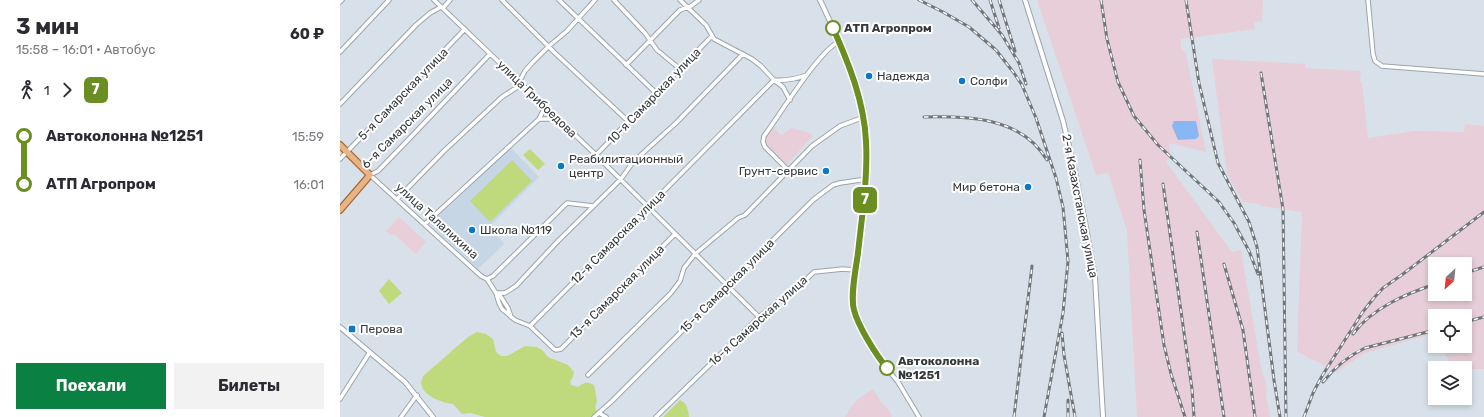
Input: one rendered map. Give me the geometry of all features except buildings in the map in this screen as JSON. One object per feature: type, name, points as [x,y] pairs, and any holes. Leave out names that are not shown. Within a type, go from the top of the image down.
[{"type":"main road","name":"улица Талалихина","points":[[340,145],[370,175]]},
{"type":"main road","name":"6-я Самарская улица","points":[[340,210],[370,175]]},
{"type":"street","points":[[340,52],[389,0]]},
{"type":"street","name":"улица Грибоедова","points":[[434,0],[621,179],[759,317]]},
{"type":"street","points":[[340,104],[416,25],[430,13],[442,8],[450,0]]},
{"type":"street","points":[[502,0],[629,122]]},
{"type":"street","points":[[559,0],[656,93]]},
{"type":"street","points":[[397,199],[445,150],[502,97],[516,88],[525,71],[549,46],[567,31],[595,0]]},
{"type":"street","points":[[614,0],[646,33],[657,50],[680,69]]},
{"type":"street","points":[[680,0],[706,25],[712,36],[718,41],[743,54],[761,66],[783,87],[790,100]]},
{"type":"street","points":[[626,65],[680,10],[699,0]]},
{"type":"street","points":[[820,0],[839,42],[857,89],[864,117],[866,179],[853,303],[856,316],[880,358],[898,382],[919,417]]},
{"type":"street","name":"2-я Казахстанская улица","points":[[1025,0],[1063,121],[1086,222],[1095,277],[1104,417]]},
{"type":"street","points":[[1368,0],[1372,54],[1375,61],[1382,66],[1484,74]]},
{"type":"street","name":"5-я Самарская улица","points":[[340,159],[466,29]]},
{"type":"street","name":"10-я Самарская улица","points":[[596,155],[712,36]]},
{"type":"street","points":[[789,170],[765,147],[763,142],[764,136],[807,75],[832,44],[839,42]]},
{"type":"street","name":"6-я Самарская улица","points":[[370,175],[378,171],[490,54]]},
{"type":"street","points":[[497,293],[510,291],[516,286],[621,179],[633,162],[676,123],[743,54]]},
{"type":"street","points":[[774,80],[785,81],[797,79],[807,75]]},
{"type":"street","name":"12-я Самарская улица","points":[[530,326],[774,80]]},
{"type":"street","points":[[425,224],[539,119],[546,106]]},
{"type":"street","points":[[588,375],[676,287],[684,268],[695,254],[738,218],[745,215],[812,146],[840,126],[864,117]]},
{"type":"street","points":[[539,119],[558,119]]},
{"type":"street","name":"улица Талалихина","points":[[370,175],[481,276],[487,279],[497,293],[498,303],[512,318],[518,322],[530,326],[554,349],[559,350]]},
{"type":"street","name":"15-я Самарская улица","points":[[594,417],[813,200],[840,182],[866,179]]},
{"type":"street","points":[[487,279],[493,276],[567,203],[593,206]]},
{"type":"street","name":"13-я Самарская улица","points":[[559,350],[675,234]]},
{"type":"street","name":"16-я Самарская улица","points":[[656,417],[759,317],[777,302],[793,292],[814,272],[843,269],[856,270]]},
{"type":"street","points":[[340,327],[405,382],[417,395],[433,417]]},
{"type":"street","points":[[340,399],[370,352]]},
{"type":"street","points":[[401,417],[417,395]]},
{"type":"street","points":[[599,413],[606,417]]},
{"type":"shaded area","points":[[1037,0],[1263,0],[1262,21],[1254,23],[1255,29],[1181,39],[1181,48],[1186,54],[1206,152],[1169,143],[1170,158],[1166,162],[1232,252],[1241,250],[1262,373],[1267,390],[1266,394],[1270,417],[1137,417],[1127,231],[1108,173],[1096,175]]},
{"type":"shaded area","points":[[1212,59],[1305,64],[1305,68],[1361,71],[1360,81],[1362,83],[1368,138],[1414,131],[1464,132],[1465,124],[1484,126],[1484,369],[1472,369],[1472,361],[1449,361],[1445,353],[1472,353],[1472,309],[1428,309],[1428,335],[1365,353],[1337,372],[1297,352],[1302,212],[1243,202],[1227,174]]},
{"type":"shaded area","points":[[773,127],[781,135],[792,128],[810,133],[813,136],[787,164],[766,146],[766,137]]},
{"type":"shaded area","points":[[511,148],[539,177],[490,226],[504,244],[478,269],[430,224]]},
{"type":"shaded area","points":[[399,217],[426,242],[416,254],[394,234],[392,236],[386,231]]},
{"type":"shaded area","points":[[873,389],[881,402],[889,410],[892,417],[845,417],[853,404]]},
{"type":"green space","points":[[530,149],[545,164],[538,170],[523,155]]},
{"type":"green space","points":[[512,160],[532,181],[490,222],[470,201]]},
{"type":"green space","points":[[389,279],[402,293],[389,304],[379,291]]},
{"type":"green space","points":[[477,332],[486,334],[493,339],[496,352],[501,356],[507,356],[525,346],[537,347],[548,357],[568,365],[574,372],[570,382],[571,385],[578,387],[584,383],[590,383],[594,385],[597,401],[595,408],[601,417],[485,417],[470,413],[462,414],[453,404],[434,398],[425,392],[421,383],[423,376],[468,337]]},
{"type":"green space","points":[[680,400],[687,407],[689,417],[663,417]]},
{"type":"water","points":[[1174,121],[1196,121],[1199,136],[1196,139],[1178,140],[1172,126]]},
{"type":"railway","points":[[919,0],[969,27],[996,50],[1014,73],[1022,85],[1036,118],[1056,178],[1063,207],[1068,261],[1063,313],[1044,417]]},
{"type":"railway","points":[[972,0],[1002,35],[1019,63],[1026,84]]},
{"type":"railway","points":[[990,0],[999,28]]},
{"type":"railway","points":[[999,0],[1015,51]]},
{"type":"railway","points":[[1101,0],[1107,39],[1118,82],[1134,116],[1158,145],[1219,202],[1234,223],[1249,251],[1258,274]]},
{"type":"railway","points":[[1186,0],[1199,83],[1218,163],[1249,222],[1257,247],[1280,417]]},
{"type":"railway","points":[[1261,73],[1283,209],[1286,417]]},
{"type":"railway","points":[[924,117],[959,117],[993,122],[1009,127],[1023,135],[1036,146],[1047,160]]},
{"type":"railway","points":[[1140,160],[1144,210],[1164,345],[1171,374],[1185,417]]},
{"type":"railway","points":[[1163,184],[1192,389],[1194,417]]},
{"type":"railway","points":[[1304,417],[1313,393],[1322,376],[1362,313],[1373,299],[1383,288],[1484,212]]},
{"type":"railway","points":[[1197,232],[1224,417]]},
{"type":"railway","points":[[1224,264],[1243,330],[1255,417]]},
{"type":"railway","points":[[1014,417],[1032,266]]},
{"type":"railway","points":[[1472,271],[1484,267]]},
{"type":"railway","points":[[1353,334],[1380,309],[1401,297],[1428,287]]},
{"type":"railway","points":[[1472,320],[1484,317]]},
{"type":"railway","points":[[1323,382],[1342,362],[1365,348],[1428,332]]},
{"type":"railway","points":[[1062,333],[1064,355],[1075,417]]},
{"type":"railway","points":[[1068,400],[1068,417]]},
{"type":"bus line","name":"7","points":[[833,28],[857,89],[865,125],[866,179],[856,270],[853,303],[854,310],[859,322],[887,368]]},
{"type":"place","name":"АТП Агропром","points":[[833,28]]},
{"type":"place","name":"Надежда","points":[[869,76]]},
{"type":"place","name":"Солфи","points":[[962,81]]},
{"type":"place","name":"Реабилитационный центр","points":[[561,166]]},
{"type":"place","name":"Грунт-сервис","points":[[826,171]]},
{"type":"place","name":"Мир бетона","points":[[1028,187]]},
{"type":"place","name":"Школа №119","points":[[472,230]]},
{"type":"place","name":"Перова","points":[[352,329]]},
{"type":"place","name":"Автоколонна №1251","points":[[887,368]]}]
